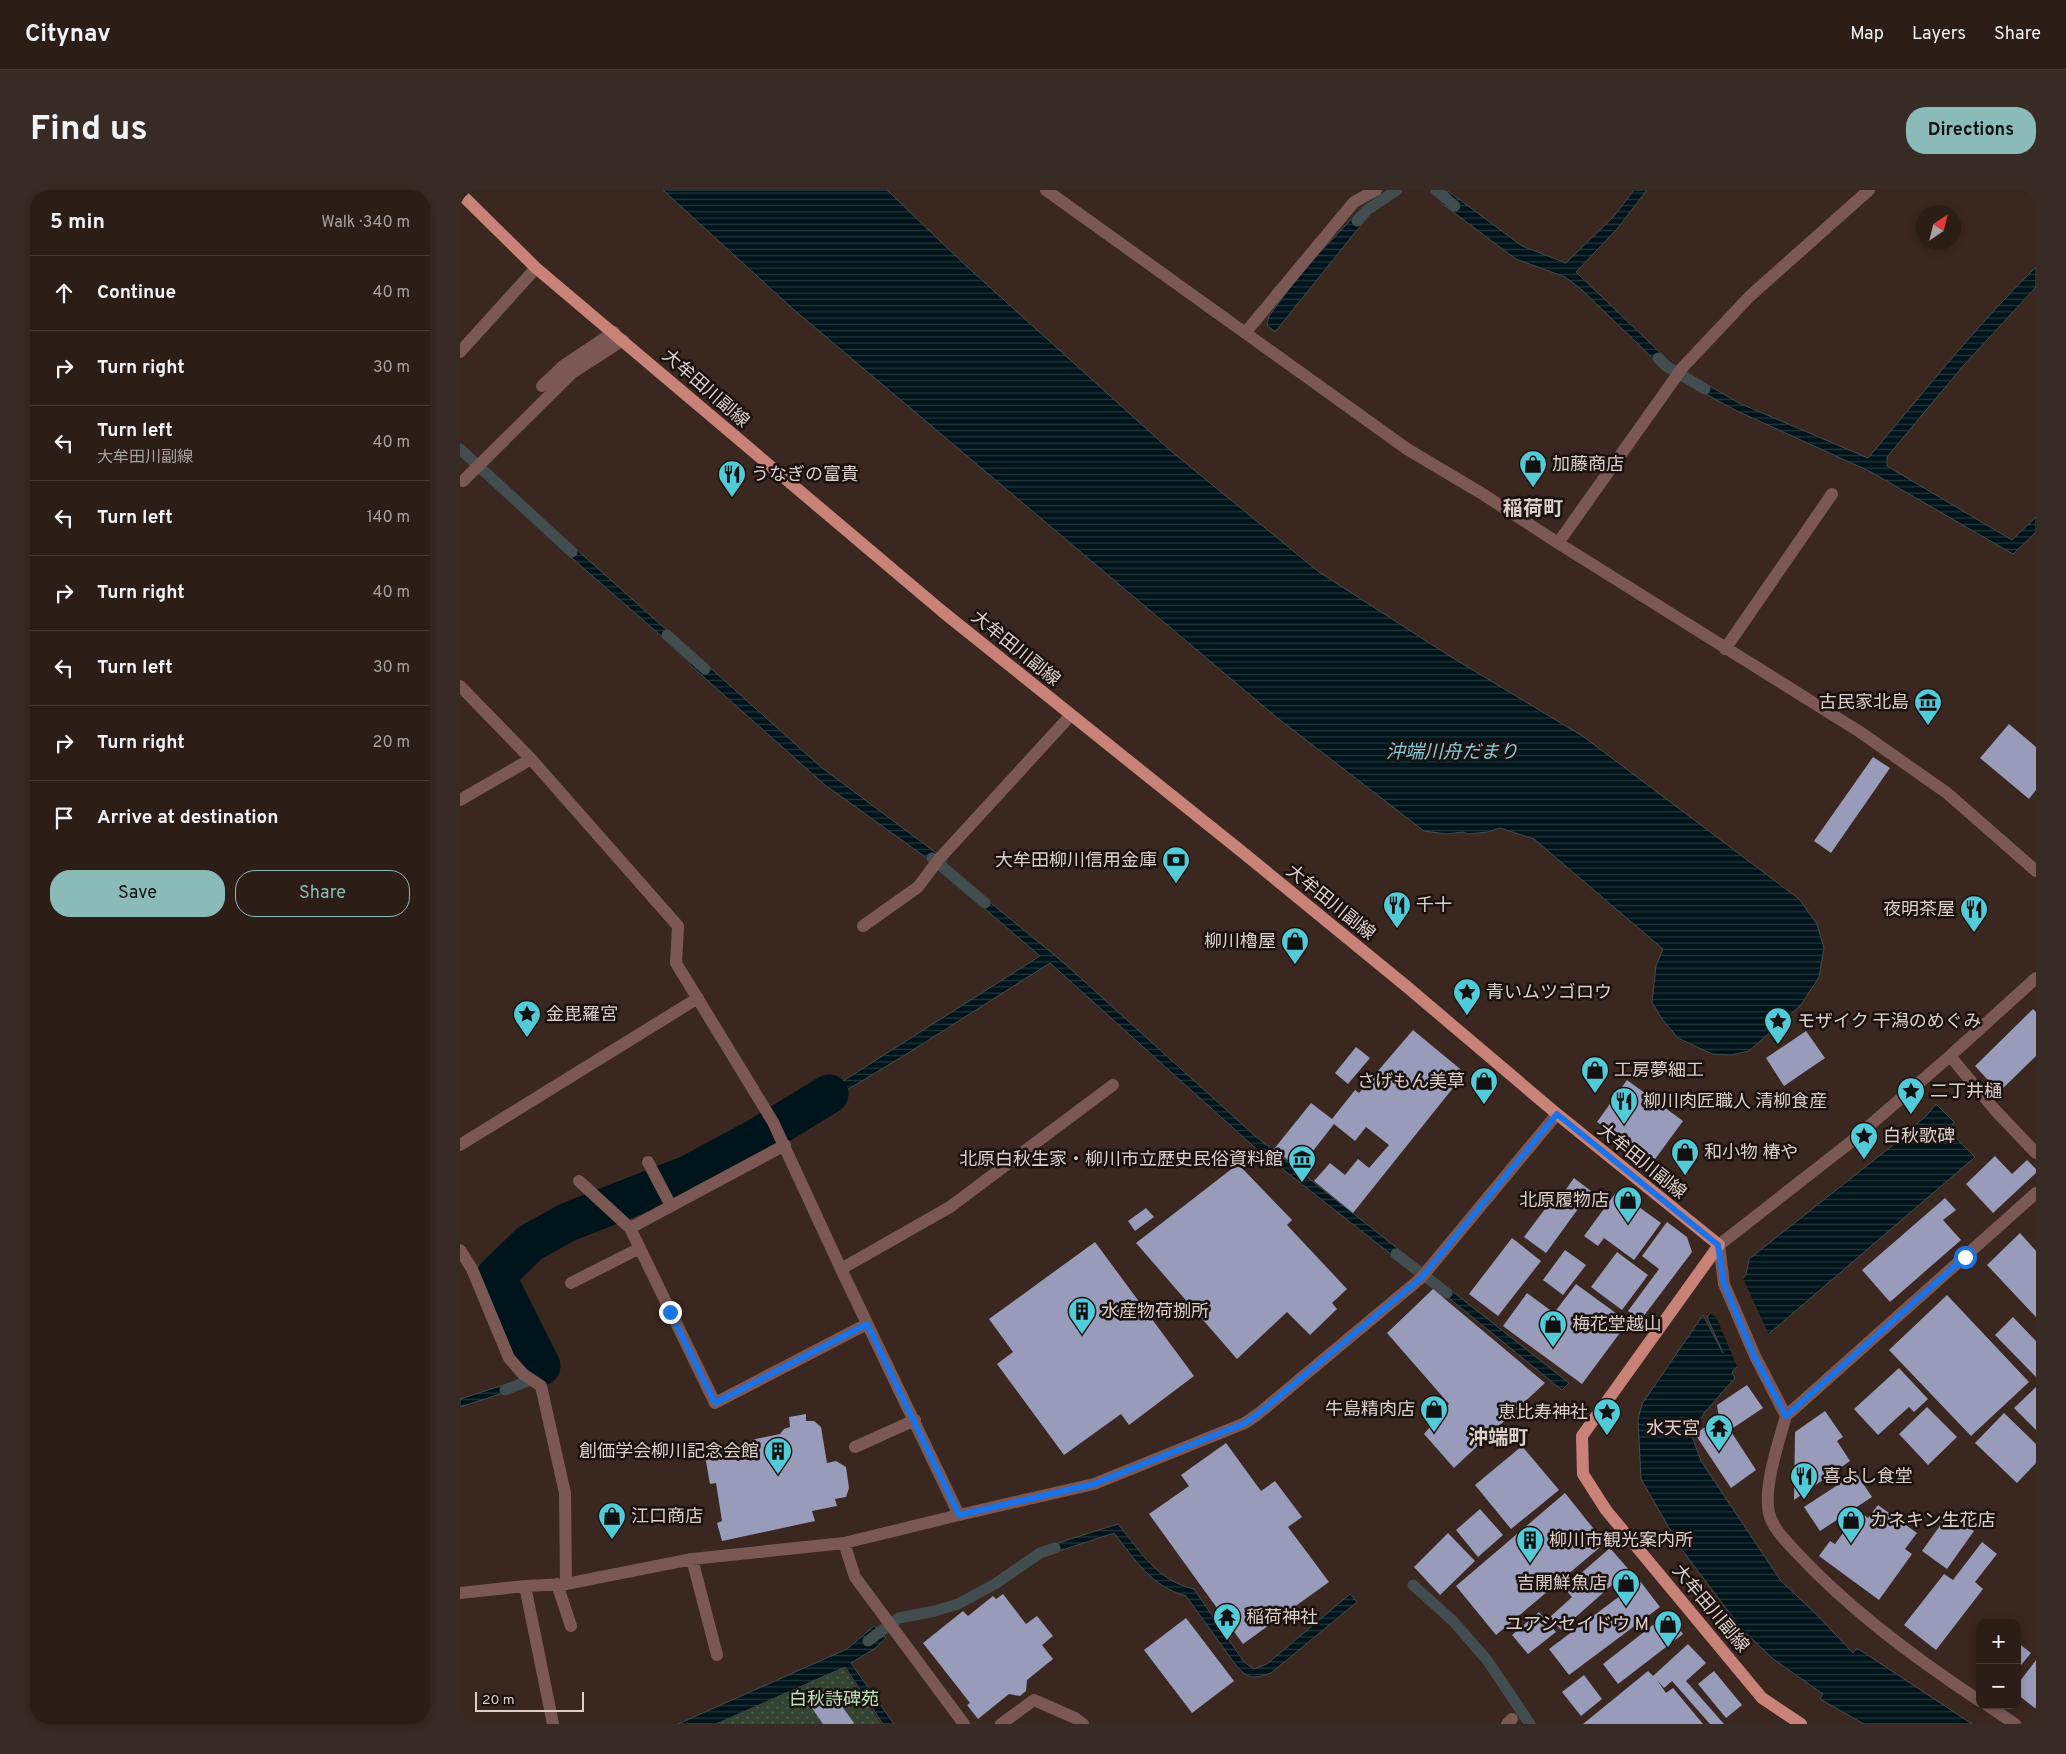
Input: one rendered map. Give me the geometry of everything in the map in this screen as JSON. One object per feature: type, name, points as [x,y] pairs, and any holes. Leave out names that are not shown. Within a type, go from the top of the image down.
[{"type":"main road","name":"大牟田川副線","points":[[460,193],[536,268],[619,336],[905,580],[1406,986],[1557,1114],[1718,1245],[1582,1436],[1583,1474],[1606,1510],[1762,1698],[1801,1724]]},
{"type":"street","points":[[1046,190],[1407,450],[1481,493],[1860,732],[1947,793],[2036,871]]},
{"type":"street","points":[[1245,333],[1354,202],[1376,190]]},
{"type":"street","points":[[1558,543],[1683,367],[1750,296],[1869,190]]},
{"type":"street","points":[[460,352],[536,268]]},
{"type":"street","points":[[542,386],[563,366],[619,336]]},
{"type":"street","points":[[463,481],[572,373],[619,336]]},
{"type":"street","points":[[1725,648],[1832,494]]},
{"type":"street","points":[[460,686],[531,759],[678,926],[676,963],[773,1122],[840,1269],[959,1515]]},
{"type":"street","points":[[862,926],[918,887],[936,864],[1071,715]]},
{"type":"street","points":[[460,800],[531,759]]},
{"type":"street","points":[[1786,1416],[1754,1356],[1724,1284],[1718,1245],[1847,1144],[1950,1056],[2036,978]]},
{"type":"street","points":[[460,1145],[698,998]]},
{"type":"street","points":[[1950,1056],[1995,1110],[2036,1153]]},
{"type":"street","points":[[840,1269],[950,1207],[1113,1084]]},
{"type":"street","points":[[460,1593],[562,1584],[692,1559],[844,1543],[1094,1484],[1245,1423],[1421,1278],[1557,1114]]},
{"type":"street","points":[[630,1228],[671,1206],[782,1140]]},
{"type":"street","points":[[648,1162],[671,1206]]},
{"type":"street","points":[[579,1181],[630,1228],[715,1403],[867,1324]]},
{"type":"street","points":[[1976,1698],[1903,1648],[1817,1574],[1781,1535],[1769,1514],[1768,1496],[1786,1416],[2036,1193]]},
{"type":"street","points":[[571,1283],[640,1248]]},
{"type":"street","points":[[460,1250],[472,1269],[509,1358],[523,1374],[541,1386],[565,1493],[562,1584],[571,1626]]},
{"type":"street","points":[[855,1447],[914,1420]]},
{"type":"street","points":[[844,1543],[855,1578],[964,1724]]},
{"type":"street","points":[[692,1559],[717,1655]]},
{"type":"street","points":[[525,1586],[553,1724]]},
{"type":"street","points":[[1001,1724],[1034,1700],[1083,1724]]},
{"type":"street","points":[[1993,1709],[2015,1724]]},
{"type":"green space","name":"白秋詩碑苑","points":[[844,1668],[881,1724],[718,1724]]},
{"type":"water","name":"沖端川舟だまり","points":[[663,190],[887,190],[963,263],[1171,451],[1319,572],[1448,655],[1584,737],[1799,899],[1817,924],[1824,948],[1819,977],[1801,1005],[1749,1051],[1731,1055],[1712,1054],[1678,1038],[1662,1019],[1652,1002],[1656,966],[1663,949],[1534,839],[1500,828],[1488,832],[1468,834],[1463,832],[1447,834],[1424,831],[1275,716],[793,309]]},
{"type":"water","points":[[1634,190],[1647,190],[1617,229],[1576,272],[1672,364],[1666,371],[1582,290],[1565,277],[1516,259],[1441,203],[1448,191],[1522,246],[1566,263],[1614,216]]},
{"type":"water","points":[[1364,206],[1370,214],[1275,332],[1267,325],[1269,316],[1304,269]]},
{"type":"water","points":[[2036,267],[2036,287],[1964,365],[1887,457],[1887,466],[2012,540],[2036,517],[2036,532],[2013,554],[1871,472],[1735,410],[1691,386],[1694,377],[1739,403],[1868,458],[1971,337]]},
{"type":"water","points":[[565,539],[680,642],[674,647],[558,546]]},
{"type":"water","points":[[697,656],[821,767],[947,861],[942,869],[825,785],[689,664]]},
{"type":"water","points":[[975,890],[1064,963],[1254,1135],[1412,1260],[1406,1266],[1252,1145],[1050,963],[905,1055],[787,1126],[783,1119],[1040,956],[971,897]]},
{"type":"water","points":[[1936,1104],[1954,1122],[1948,1130],[1975,1157],[1771,1332],[1732,1372],[1735,1378],[1704,1413],[1692,1436],[1701,1461],[1781,1581],[1853,1653],[1857,1648],[1972,1724],[1864,1724],[1820,1699],[1823,1694],[1772,1658],[1740,1627],[1680,1547],[1641,1479],[1638,1419],[1642,1404],[1703,1315],[1723,1353],[1707,1317],[1746,1275],[1749,1259],[1893,1145],[1926,1116]]},
{"type":"water","points":[[764,1129],[766,1138],[691,1179],[686,1173]]},
{"type":"water","points":[[611,1201],[615,1209],[552,1236],[526,1254],[500,1279],[494,1273],[523,1245],[568,1216]]},
{"type":"water","points":[[1438,1280],[1569,1383],[1562,1390],[1434,1286]]},
{"type":"water","points":[[520,1316],[542,1363],[550,1371],[546,1376],[536,1368],[515,1319]]},
{"type":"water","points":[[516,1381],[519,1388],[460,1407],[460,1399]]},
{"type":"water","points":[[1118,1524],[1150,1564],[1159,1572],[1181,1585],[1194,1589],[1244,1662],[1254,1669],[1267,1664],[1350,1594],[1357,1602],[1271,1673],[1251,1677],[1235,1664],[1186,1596],[1174,1592],[1154,1579],[1137,1563],[1114,1533],[1044,1556],[1039,1549]]},
{"type":"water","points":[[874,1626],[886,1638],[874,1649],[851,1663],[894,1724],[883,1724],[845,1667],[716,1724],[678,1724],[847,1649]]},
{"type":"pier","points":[[1742,1276],[1770,1337],[1738,1369],[1716,1317],[1708,1312]]},
{"type":"building","points":[[2009,724],[2036,747],[2036,790],[2029,799],[1980,758]]},
{"type":"building","points":[[1873,757],[1890,768],[1831,853],[1814,841]]},
{"type":"building","points":[[2033,1009],[2036,1012],[2036,1056],[1999,1092],[1975,1066]]},
{"type":"building","points":[[1413,1030],[1465,1073],[1353,1213],[1314,1181],[1330,1163],[1345,1175],[1358,1159],[1369,1168],[1389,1145],[1366,1127],[1355,1141],[1334,1124],[1299,1169],[1274,1149],[1311,1103],[1332,1119],[1355,1090],[1359,1093]]},
{"type":"building","points":[[1806,1031],[1825,1058],[1784,1086],[1766,1058]]},
{"type":"building","points":[[1356,1047],[1370,1058],[1348,1084],[1335,1073]]},
{"type":"building","points":[[1627,1080],[1683,1121],[1653,1162],[1597,1122]]},
{"type":"building","points":[[1995,1156],[2012,1174],[2027,1160],[2036,1169],[2036,1173],[1993,1213],[1966,1184]]},
{"type":"building","points":[[1238,1164],[1292,1220],[1287,1225],[1347,1289],[1332,1303],[1337,1309],[1310,1335],[1287,1312],[1237,1359],[1136,1243]]},
{"type":"building","points":[[1574,1178],[1591,1191],[1546,1253],[1524,1237],[1548,1205],[1552,1209]]},
{"type":"building","points":[[1617,1191],[1661,1223],[1634,1260],[1604,1238],[1598,1246],[1584,1236]]},
{"type":"building","points":[[1945,1198],[1956,1210],[1943,1220],[1961,1240],[1890,1302],[1862,1270]]},
{"type":"building","points":[[1146,1208],[1154,1217],[1135,1231],[1128,1221]]},
{"type":"building","points":[[1667,1222],[1687,1237],[1692,1252],[1640,1321],[1628,1311],[1659,1269],[1642,1256]]},
{"type":"building","points":[[2020,1233],[2036,1251],[2036,1317],[1987,1265]]},
{"type":"building","points":[[1512,1238],[1541,1261],[1498,1316],[1469,1294]]},
{"type":"building","name":"水産物荷捌所","points":[[1095,1242],[1194,1376],[1129,1425],[1121,1414],[1064,1455],[997,1364],[1013,1352],[989,1319]]},
{"type":"building","points":[[1565,1250],[1586,1265],[1563,1295],[1543,1280]]},
{"type":"building","points":[[1617,1252],[1648,1275],[1622,1310],[1591,1287]]},
{"type":"building","points":[[1576,1284],[1628,1322],[1582,1384],[1503,1326],[1527,1293],[1554,1313]]},
{"type":"building","points":[[1433,1289],[1545,1383],[1454,1468],[1424,1434],[1449,1404],[1387,1333]]},
{"type":"building","points":[[1947,1295],[2029,1382],[1971,1436],[1889,1350]]},
{"type":"building","points":[[2013,1317],[2036,1341],[2036,1377],[1995,1335]]},
{"type":"building","points":[[1899,1368],[1928,1399],[1914,1412],[1909,1407],[1878,1435],[1854,1409]]},
{"type":"building","points":[[1747,1385],[1763,1408],[1730,1430],[1756,1470],[1731,1488],[1695,1434],[1719,1418],[1717,1405]]},
{"type":"building","points":[[2036,1387],[2036,1430],[2014,1408]]},
{"type":"building","points":[[1927,1407],[1957,1437],[1928,1465],[1899,1434]]},
{"type":"building","points":[[1825,1411],[1843,1437],[1837,1441],[1850,1461],[1794,1500],[1795,1432]]},
{"type":"building","points":[[2004,1413],[2036,1444],[2036,1463],[2017,1483],[1975,1443]]},
{"type":"building","name":"創価学会柳川記念会館","points":[[806,1414],[806,1421],[814,1421],[821,1427],[827,1463],[836,1461],[846,1467],[849,1488],[846,1497],[835,1499],[837,1506],[812,1511],[815,1521],[722,1541],[717,1523],[722,1521],[716,1483],[710,1484],[705,1456],[748,1445],[751,1440],[780,1434],[784,1429],[790,1427],[789,1417]]},
{"type":"building","points":[[1226,1443],[1261,1491],[1275,1481],[1302,1517],[1288,1527],[1329,1582],[1243,1644],[1149,1514],[1189,1486],[1181,1475]]},
{"type":"building","points":[[1522,1446],[1559,1490],[1511,1529],[1475,1485]]},
{"type":"building","points":[[1856,1473],[1872,1497],[1820,1531],[1804,1507]]},
{"type":"building","name":"柳川市観光案内所","points":[[1565,1493],[1605,1543],[1496,1635],[1456,1586]]},
{"type":"building","points":[[1878,1505],[1917,1533],[1905,1549],[1912,1554],[1879,1600],[1819,1556],[1830,1541],[1835,1544],[1859,1511],[1868,1518]]},
{"type":"building","points":[[1480,1509],[1503,1535],[1478,1557],[1456,1530]]},
{"type":"building","points":[[1949,1513],[1974,1531],[1947,1569],[1922,1551]]},
{"type":"building","points":[[1448,1533],[1475,1561],[1440,1595],[1414,1567]]},
{"type":"building","points":[[1982,1542],[1997,1554],[1975,1582],[1983,1589],[1936,1650],[1904,1625],[1944,1574],[1953,1580]]},
{"type":"building","points":[[1610,1548],[1629,1570],[1561,1630],[1550,1617],[1572,1597],[1564,1588]]},
{"type":"building","points":[[1640,1581],[1660,1607],[1569,1675],[1549,1649]]},
{"type":"building","points":[[1003,1594],[1026,1624],[1037,1616],[1053,1636],[1042,1645],[1053,1659],[1027,1680],[1026,1691],[1020,1696],[1009,1694],[978,1719],[967,1705],[970,1703],[923,1643],[963,1611],[968,1616],[993,1596],[996,1599]]},
{"type":"building","points":[[1539,1612],[1556,1632],[1528,1654],[1512,1635]]},
{"type":"building","points":[[1667,1614],[1683,1634],[1618,1684],[1603,1664]]},
{"type":"building","points":[[1186,1618],[1234,1681],[1192,1713],[1144,1650]]},
{"type":"building","points":[[1688,1644],[1706,1663],[1686,1681],[1724,1724],[1710,1724],[1672,1681],[1664,1688],[1657,1680],[1666,1693],[1673,1688],[1703,1724],[1583,1724],[1648,1671],[1653,1676]]},
{"type":"building","points":[[2021,1645],[2031,1653],[2021,1665]]},
{"type":"building","points":[[2036,1660],[2036,1709],[2021,1697],[2021,1680]]},
{"type":"building","points":[[1714,1671],[1742,1705],[1726,1718],[1698,1684]]},
{"type":"building","points":[[1584,1675],[1602,1699],[1581,1716],[1562,1692]]},
{"type":"building","points":[[833,1694],[853,1724],[823,1724],[812,1708]]},
{"type":"waterway","points":[[1357,221],[1367,210],[1397,190]]},
{"type":"waterway","points":[[1436,190],[1455,206]]},
{"type":"waterway","points":[[1658,358],[1666,366],[1705,389]]},
{"type":"waterway","points":[[460,449],[572,552]]},
{"type":"waterway","points":[[667,635],[705,669]]},
{"type":"waterway","points":[[932,858],[985,903]]},
{"type":"waterway","points":[[541,1366],[496,1276],[530,1243],[568,1222],[688,1175],[757,1138],[829,1094]]},
{"type":"waterway","points":[[1396,1254],[1447,1293]]},
{"type":"waterway","points":[[505,1390],[545,1374]]},
{"type":"waterway","points":[[868,1641],[899,1618],[935,1611],[958,1604],[995,1584],[1040,1553],[1055,1548]]},
{"type":"waterway","points":[[1413,1585],[1453,1621],[1487,1660],[1530,1724]]},
{"type":"place","name":"加藤商店","points":[[1533,488]]},
{"type":"place","name":"うなぎの富貴","points":[[732,498]]},
{"type":"place","name":"古民家北島","points":[[1928,726]]},
{"type":"place","name":"大牟田柳川信用金庫","points":[[1176,884]]},
{"type":"place","name":"千十","points":[[1397,929]]},
{"type":"place","name":"夜明茶屋","points":[[1974,933]]},
{"type":"place","name":"柳川櫓屋","points":[[1295,965]]},
{"type":"place","name":"青いムツゴロウ","points":[[1467,1016]]},
{"type":"place","name":"金毘羅宮","points":[[527,1038]]},
{"type":"place","name":"モザイク 干潟のめぐみ","points":[[1778,1045]]},
{"type":"place","name":"工房夢細工","points":[[1595,1094]]},
{"type":"place","name":"さげもん美草","points":[[1484,1105]]},
{"type":"place","name":"二丁井樋","points":[[1911,1115]]},
{"type":"place","name":"柳川肉匠職人 清柳食産","points":[[1624,1125]]},
{"type":"place","name":"白秋歌碑","points":[[1864,1160]]},
{"type":"place","name":"和小物 椿や","points":[[1685,1176]]},
{"type":"place","name":"北原白秋生家・柳川市立歴史民俗資料館","points":[[1302,1183]]},
{"type":"place","name":"北原履物店","points":[[1628,1224]]},
{"type":"place","name":"水産物荷捌所","points":[[1082,1335]]},
{"type":"place","name":"梅花堂越山","points":[[1553,1348]]},
{"type":"place","name":"牛島精肉店","points":[[1434,1433]]},
{"type":"place","name":"恵比寿神社","points":[[1607,1436]]},
{"type":"place","name":"水天宮","points":[[1719,1452]]},
{"type":"place","name":"創価学会柳川記念会館","points":[[778,1475]]},
{"type":"place","name":"喜よし食堂","points":[[1804,1500]]},
{"type":"place","name":"江口商店","points":[[612,1540]]},
{"type":"place","name":"カネキン生花店","points":[[1851,1544]]},
{"type":"place","name":"柳川市観光案内所","points":[[1530,1564]]},
{"type":"place","name":"吉開鮮魚店","points":[[1626,1607]]},
{"type":"place","name":"稲荷神社","points":[[1227,1641]]},
{"type":"place","name":"ユアシセイドウ M","points":[[1668,1648]]},
{"type":"district","name":"稲荷町","points":[[1533,508]]},
{"type":"district","name":"沖端町","points":[[1498,1437]]},
{"type":"route","points":[[670,1312],[715,1403],[867,1324],[959,1515],[1094,1484],[1245,1423],[1421,1278],[1557,1114],[1718,1245],[1724,1284],[1754,1356],[1786,1416],[1965,1257]]}]
